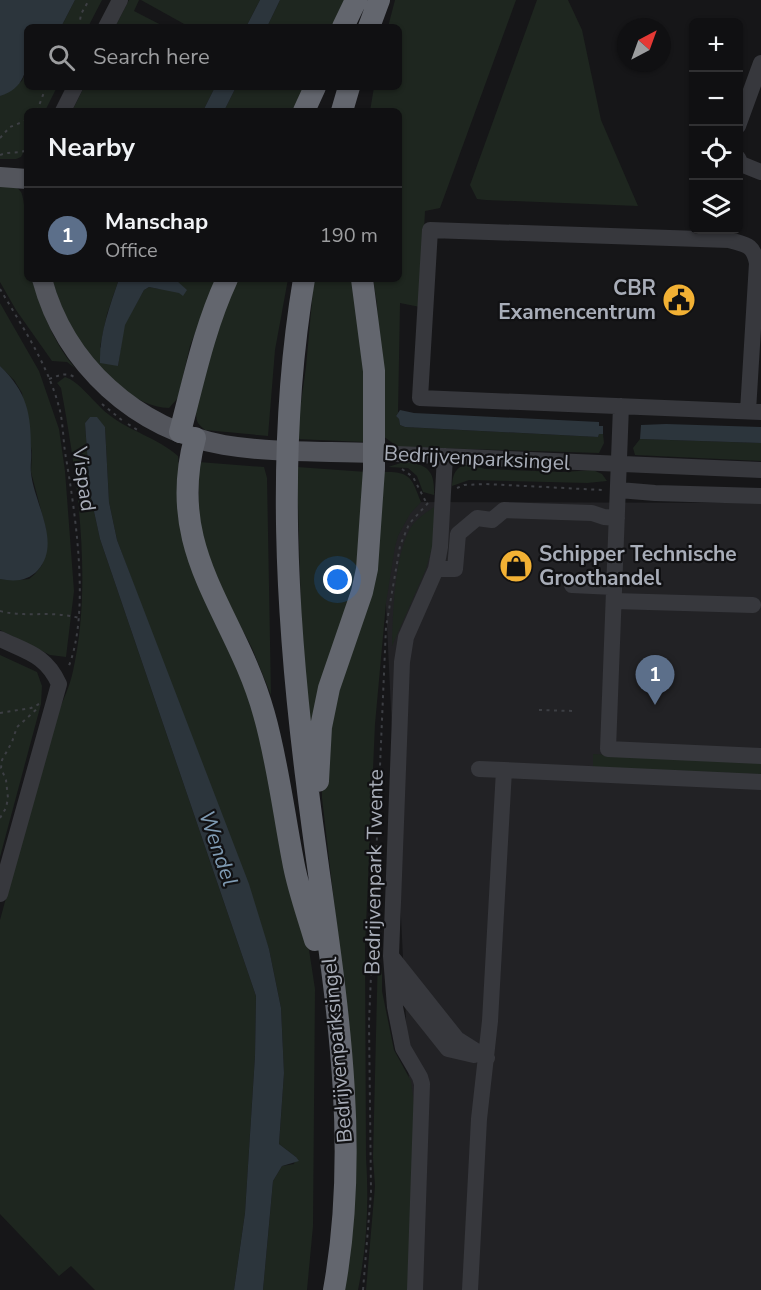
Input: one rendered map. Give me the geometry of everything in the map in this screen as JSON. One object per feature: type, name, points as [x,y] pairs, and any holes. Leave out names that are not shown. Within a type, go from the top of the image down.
[{"type":"highway","points":[[344,24],[356,0]]},
{"type":"highway","points":[[357,24],[366,0]]},
{"type":"highway","points":[[370,24],[379,0]]},
{"type":"highway","points":[[381,24],[387,0]]},
{"type":"highway","points":[[305,108],[314,90]]},
{"type":"highway","points":[[331,108],[336,90]]},
{"type":"highway","points":[[343,108],[348,90]]},
{"type":"highway","points":[[360,108],[363,90]]},
{"type":"highway","points":[[226,282],[203,339],[188,435],[190,454],[187,498],[190,530],[198,562],[240,649],[264,713],[295,869],[315,940]]},
{"type":"highway","points":[[292,282],[282,422],[276,575],[283,690],[315,940]]},
{"type":"highway","points":[[282,422],[304,282]]},
{"type":"highway","points":[[315,845],[321,727],[329,687],[362,592],[367,569],[374,453],[374,371],[362,282]]},
{"type":"highway","points":[[280,486],[288,564],[292,644],[315,845]]},
{"type":"highway","name":"Bedrijvenparksingel","points":[[315,845],[339,1028],[346,1101],[343,1236],[334,1290]]},
{"type":"highway","name":"Bedrijvenparksingel","points":[[315,940],[331,1070],[333,1115],[332,1210],[322,1290]]},
{"type":"main road","points":[[0,177],[24,179]]},
{"type":"main road","name":"Bedrijvenparksingel","points":[[43,282],[50,304],[66,338],[99,379],[135,410],[188,435],[238,447],[374,453]]},
{"type":"street","points":[[108,24],[120,0]]},
{"type":"street","points":[[743,112],[761,63]]},
{"type":"street","points":[[64,108],[74,90]]},
{"type":"street","points":[[743,165],[761,172]]},
{"type":"street","points":[[430,230],[729,240],[749,245],[755,253],[757,263],[754,412],[621,406],[420,398],[430,230]]},
{"type":"street","points":[[621,406],[608,749],[761,756]]},
{"type":"street","name":"Bedrijvenparksingel","points":[[374,453],[761,470]]},
{"type":"street","name":"Bedrijvenpark Twente","points":[[415,1290],[422,1084],[403,1048],[395,1007],[391,956],[402,662],[406,637],[436,569],[441,547],[445,456]]},
{"type":"street","points":[[619,490],[761,496]]},
{"type":"street","points":[[436,569],[455,569],[458,534],[477,518],[492,520],[504,510],[592,513],[617,521]]},
{"type":"street","points":[[592,524],[617,521]]},
{"type":"street","points":[[572,581],[614,589],[753,605]]},
{"type":"street","points":[[0,639],[44,660],[53,670],[59,684],[0,894]]},
{"type":"street","points":[[479,769],[761,782]]},
{"type":"street","points":[[471,1290],[479,1119],[490,1021],[504,770]]},
{"type":"street","points":[[391,956],[457,1039],[487,1058]]},
{"type":"street","points":[[393,980],[448,1049],[487,1058]]},
{"type":"path","points":[[79,24],[81,14],[89,0]]},
{"type":"path","points":[[38,108],[45,90]]},
{"type":"path","points":[[0,138],[10,127],[24,123]]},
{"type":"path","points":[[0,155],[13,151],[24,152]]},
{"type":"path","name":"Vispad","points":[[0,289],[45,370],[60,408],[76,526],[79,618],[77,641],[71,660],[59,684]]},
{"type":"path","name":"Bedrijvenparksingel","points":[[363,1290],[371,1192],[369,1022],[386,627],[400,546],[409,524],[427,504],[464,485],[619,490]]},
{"type":"path","points":[[0,611],[17,614],[59,613],[79,618]]},
{"type":"path","points":[[0,713],[31,708],[44,702],[17,727],[12,742],[5,752],[1,768],[6,780],[8,798],[6,808],[0,818]]},
{"type":"path","points":[[539,710],[574,711]]},
{"type":"shaded area","points":[[75,0],[102,0],[90,24],[63,24]]},
{"type":"shaded area","points":[[129,0],[139,0],[134,11],[159,24],[117,24]]},
{"type":"shaded area","points":[[141,0],[260,0],[248,24],[184,24]]},
{"type":"shaded area","points":[[280,0],[345,0],[334,24],[268,24]]},
{"type":"shaded area","points":[[395,0],[516,0],[440,208],[425,211],[420,307],[400,303],[398,413],[396,416],[400,425],[598,437],[599,434],[603,434],[604,443],[599,453],[398,447],[383,436],[377,304],[373,282],[402,282],[402,108],[370,108],[374,90],[402,90],[402,24],[389,24]]},
{"type":"shaded area","points":[[537,0],[568,0],[582,30],[601,120],[638,206],[477,199],[470,185]]},
{"type":"shaded area","points":[[24,77],[24,90],[56,90],[46,108],[24,108],[24,152],[21,157],[0,159],[0,96],[22,81]]},
{"type":"shaded area","points":[[82,90],[214,90],[204,108],[74,108]]},
{"type":"shaded area","points":[[234,90],[303,90],[294,108],[226,108]]},
{"type":"shaded area","points":[[0,181],[14,186],[21,192],[24,205],[24,282],[33,282],[54,337],[75,368],[67,362],[52,361],[16,310],[0,282]]},
{"type":"shaded area","points":[[53,282],[118,282],[107,314],[100,347],[118,366],[124,325],[144,290],[149,287],[159,289],[183,287],[178,282],[215,282],[190,346],[178,398],[169,408],[143,402],[119,386],[97,365],[80,344],[63,313]]},
{"type":"shaded area","points":[[233,282],[287,282],[275,350],[268,436],[205,430],[198,423],[196,413],[202,376]]},
{"type":"shaded area","points":[[314,282],[354,282],[366,371],[364,442],[296,439],[306,367]]},
{"type":"shaded area","points":[[0,303],[39,371],[59,429],[65,471],[74,591],[66,657],[50,655],[0,630],[0,579],[29,579],[35,574],[42,565],[46,529],[31,472],[32,453],[22,393],[14,380],[0,366]]},
{"type":"shaded area","points":[[65,377],[76,383],[116,420],[162,444],[178,456],[179,468],[239,654],[300,891],[315,989],[313,1226],[307,1290],[263,1290],[273,1181],[282,1166],[294,1164],[296,1157],[279,1144],[284,1073],[281,1008],[269,949],[117,540],[109,502],[105,427],[90,417],[85,423],[90,493],[100,539],[256,996],[255,1056],[245,1213],[234,1290],[95,1290],[71,1266],[59,1276],[0,1214],[0,920],[53,726],[71,678],[79,637],[82,602],[77,493],[61,388],[57,383]]},
{"type":"shaded area","points":[[640,439],[761,443],[761,461],[635,455],[633,448]]},
{"type":"shaded area","points":[[199,462],[264,467],[267,478],[271,695],[252,648],[223,593],[198,528]]},
{"type":"shaded area","points":[[404,462],[419,465],[428,470],[433,480],[434,495],[423,492],[417,476],[408,468],[388,467]]},
{"type":"shaded area","points":[[470,464],[485,469],[563,472],[593,470],[602,474],[607,481],[587,483],[469,480],[452,486],[456,471],[461,466]]},
{"type":"shaded area","points":[[297,467],[367,472],[364,570],[318,724],[304,722]]},
{"type":"shaded area","points":[[381,472],[404,474],[408,477],[421,502],[410,514],[398,536],[386,603],[375,724],[365,947],[366,1224],[358,1290],[338,1290],[350,1041],[322,798],[322,766]]},
{"type":"shaded area","points":[[381,502],[761,503],[761,1290],[419,1290]]},
{"type":"shaded area","points":[[436,506],[434,540],[426,569],[392,646],[395,585],[405,539],[416,521]]},
{"type":"shaded area","points":[[0,655],[37,672],[42,686],[41,704],[0,857]]},
{"type":"shaded area","points":[[593,754],[761,762],[761,774],[593,767]]},
{"type":"shaded area","points":[[378,952],[382,972],[382,991],[394,1050],[411,1081],[415,1111],[408,1290],[366,1290],[375,1186],[373,1158]]},
{"type":"water","points":[[0,0],[75,0],[63,24],[24,24],[23,77],[11,91],[0,96]]},
{"type":"water","points":[[260,0],[280,0],[268,24],[248,24]]},
{"type":"water","points":[[214,90],[234,90],[226,108],[204,108]]},
{"type":"water","points":[[118,282],[178,282],[187,290],[183,296],[179,293],[149,287],[144,290],[125,325],[118,366],[100,363],[103,331]]},
{"type":"water","points":[[0,366],[16,385],[26,404],[30,425],[31,473],[47,535],[45,559],[38,570],[26,578],[16,580],[0,579]]},
{"type":"water","points":[[400,410],[414,413],[599,422],[599,426],[603,426],[603,434],[599,434],[598,437],[405,427],[400,425],[396,416]]},
{"type":"water","name":"Wendel","points":[[90,417],[97,417],[105,427],[109,502],[117,540],[249,884],[269,949],[281,1008],[284,1073],[279,1144],[299,1161],[282,1166],[273,1181],[263,1290],[234,1290],[245,1213],[255,1056],[256,996],[100,539],[90,493],[85,423]]},
{"type":"water","points":[[641,425],[761,427],[761,443],[640,439]]},
{"type":"place","name":"CBR Examencentrum","points":[[679,300]]},
{"type":"place","name":"Schipper Technische Groothandel","points":[[516,566]]},
{"type":"place","name":"Manschap","points":[[655,705]]}]
